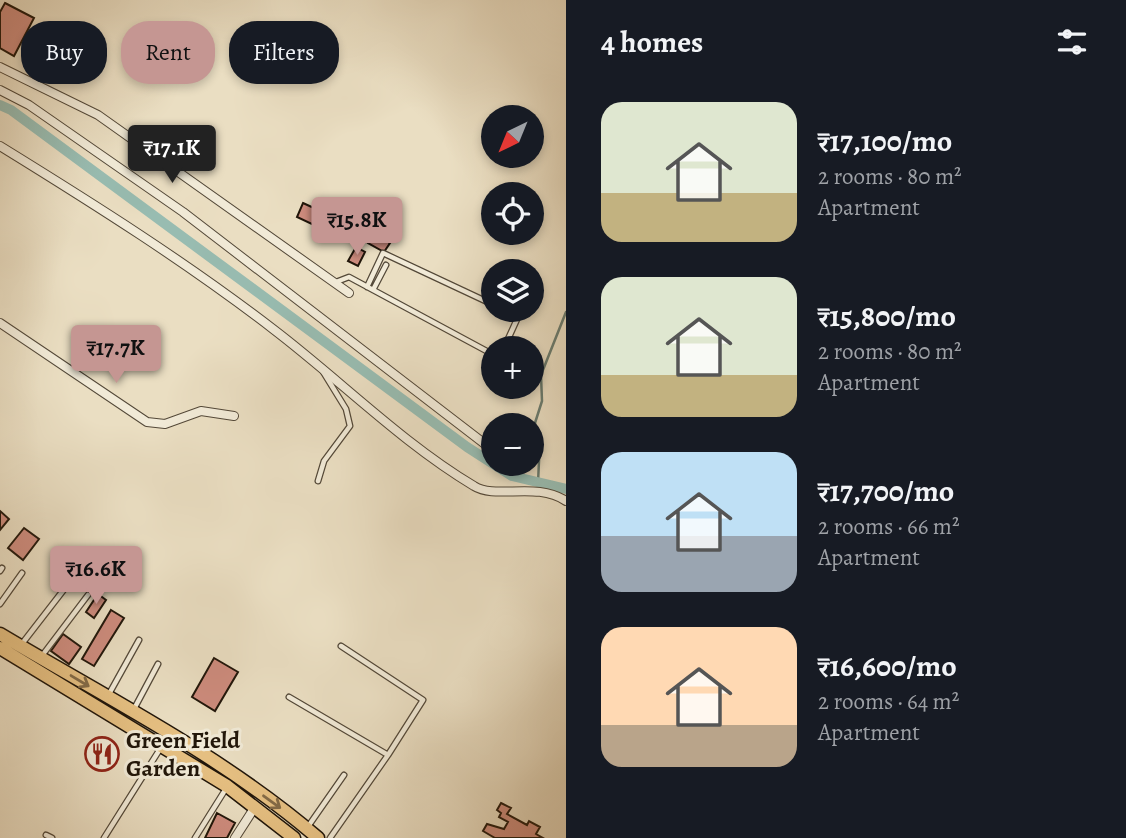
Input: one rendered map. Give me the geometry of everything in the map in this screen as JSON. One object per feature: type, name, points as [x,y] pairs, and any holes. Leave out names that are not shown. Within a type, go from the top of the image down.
[{"type":"main road","points":[[0,634],[132,712],[195,758],[318,838]]},
{"type":"main road","points":[[0,648],[162,745],[195,758],[294,838]]},
{"type":"street","points":[[0,68],[98,115],[349,293]]},
{"type":"street","points":[[0,90],[29,105],[183,212],[481,441]]},
{"type":"street","points":[[0,146],[147,236],[321,366],[418,446],[476,488],[489,492],[520,489],[562,498]]},
{"type":"street","points":[[0,323],[147,422],[165,424],[201,411],[234,416]]},
{"type":"street","points":[[235,838],[255,807]]},
{"type":"lane","points":[[368,286],[383,253],[481,299]]},
{"type":"lane","points":[[373,290],[386,265]]},
{"type":"lane","points":[[335,283],[349,276],[481,348]]},
{"type":"lane","points":[[318,481],[324,461],[351,426],[346,409],[321,366]]},
{"type":"lane","points":[[0,604],[22,573]]},
{"type":"lane","points":[[20,646],[69,583]]},
{"type":"lane","points":[[40,658],[88,595]]},
{"type":"lane","points":[[107,698],[139,640]]},
{"type":"lane","points":[[330,838],[423,700],[341,646]]},
{"type":"lane","points":[[132,712],[158,664]]},
{"type":"lane","points":[[289,697],[388,755]]},
{"type":"lane","points":[[104,838],[162,745]]},
{"type":"lane","points":[[307,829],[344,775]]},
{"type":"lane","points":[[195,838],[227,786]]},
{"type":"lane","points":[[46,835],[52,838]]},
{"type":"building","points":[[5,3],[34,18],[32,21],[21,21],[21,43],[14,56],[0,48],[0,12]]},
{"type":"building","points":[[303,203],[340,220],[333,234],[297,217]]},
{"type":"building","points":[[373,234],[390,243],[384,252],[368,243]]},
{"type":"building","points":[[356,247],[365,252],[358,266],[348,261]]},
{"type":"building","points":[[0,511],[9,519],[0,530]]},
{"type":"building","points":[[24,528],[39,539],[23,560],[8,548]]},
{"type":"building","points":[[98,594],[106,600],[94,618],[86,612]]},
{"type":"building","points":[[111,610],[124,618],[94,666],[82,659]]},
{"type":"building","points":[[63,634],[81,647],[69,664],[51,651]]},
{"type":"building","points":[[214,658],[238,672],[215,711],[192,697]]},
{"type":"building","points":[[501,803],[511,808],[507,814],[527,825],[529,821],[540,827],[536,834],[543,838],[495,838],[483,831],[487,824],[504,829],[508,822],[499,817],[501,813],[497,810]]},
{"type":"building","points":[[217,813],[235,823],[227,838],[205,838]]},
{"type":"waterway","points":[[0,105],[11,110],[467,447],[512,476],[566,489]]},
{"type":"waterway","points":[[538,483],[540,439],[535,423],[542,401],[541,375],[566,312]]},
{"type":"place","name":"Green Field Garden","points":[[102,754]]}]
